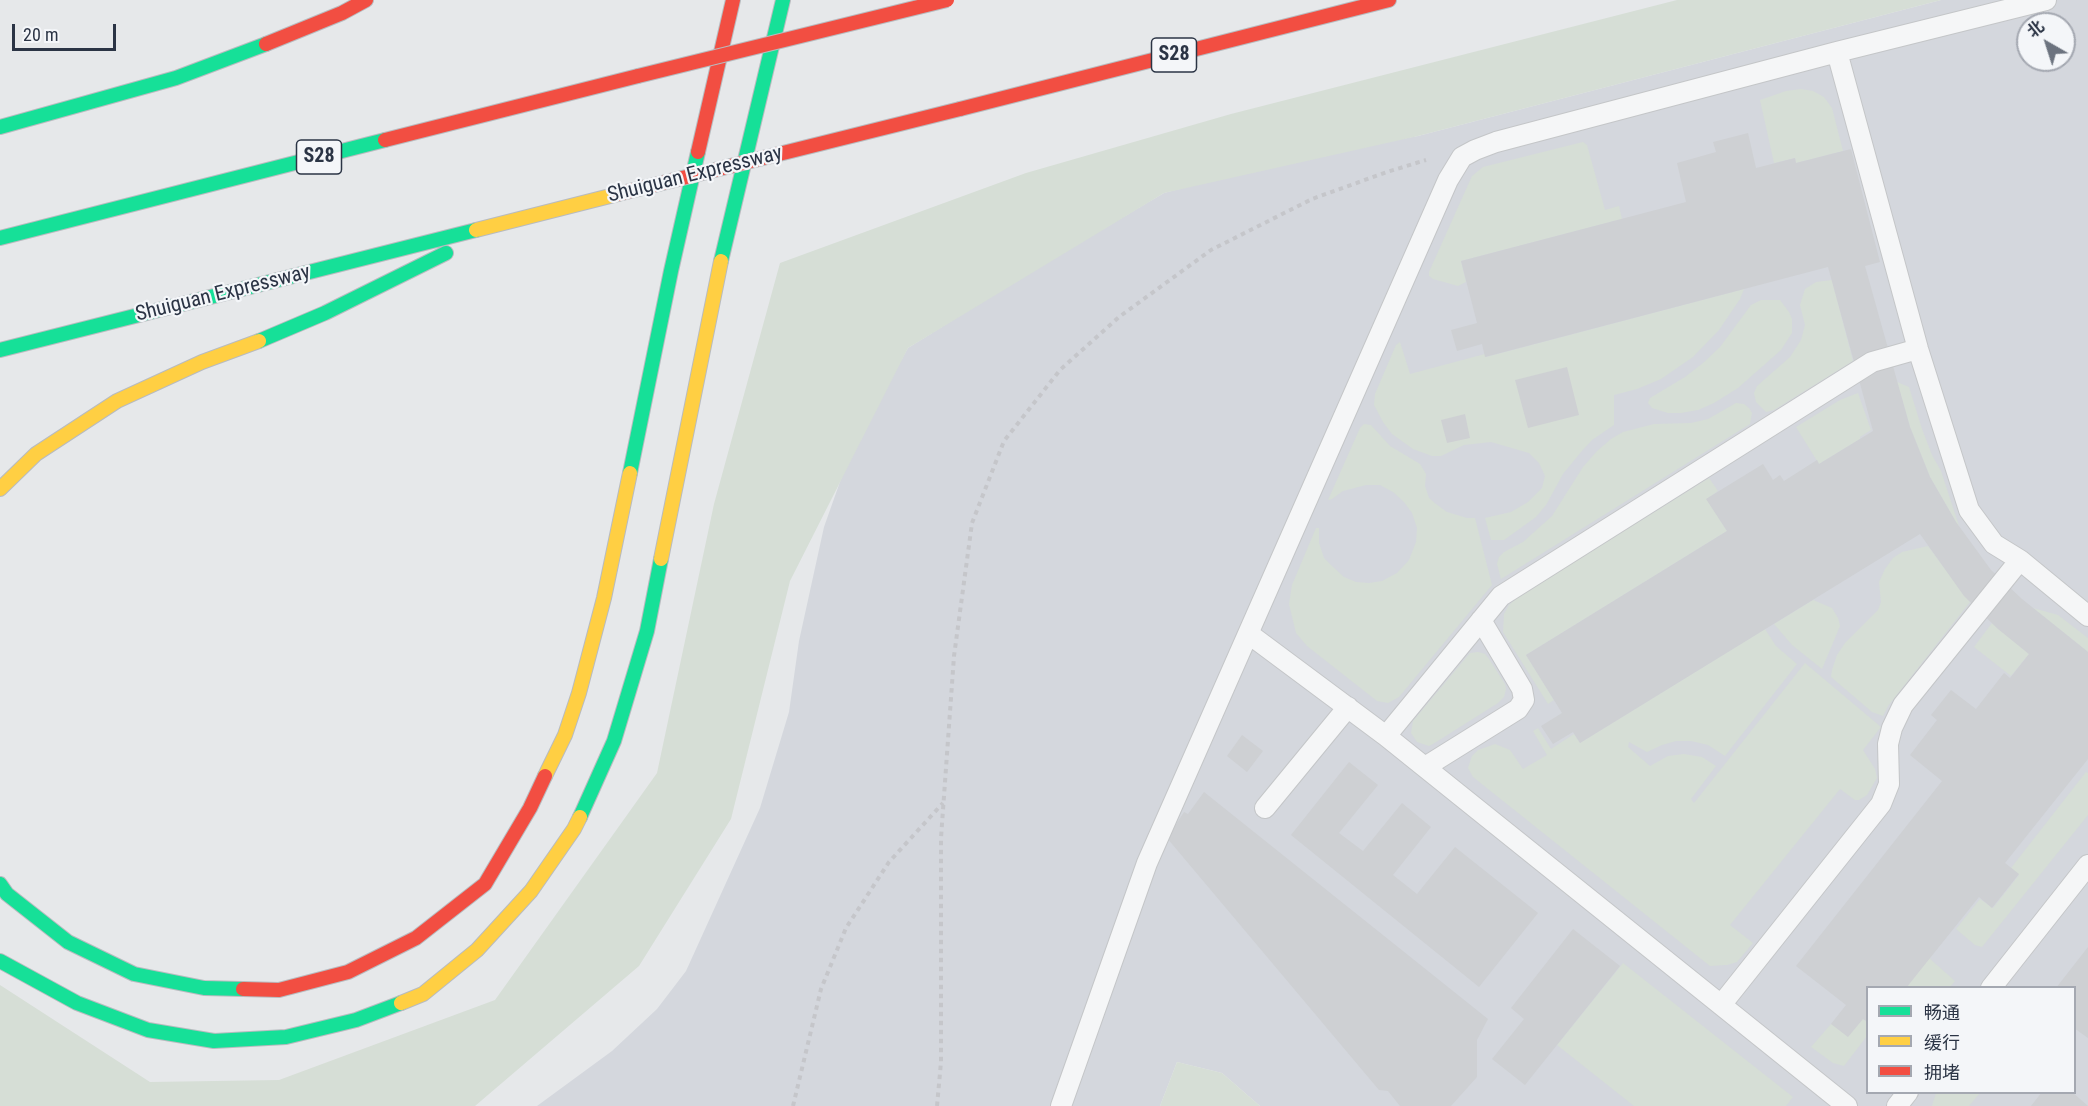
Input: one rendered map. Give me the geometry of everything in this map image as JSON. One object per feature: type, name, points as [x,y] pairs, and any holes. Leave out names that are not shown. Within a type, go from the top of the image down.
[{"type":"highway","points":[[0,127],[176,78],[267,44],[342,13],[366,0]]},
{"type":"highway","points":[[0,884],[7,894],[68,942],[134,974],[204,988],[279,990],[348,972],[416,938],[484,884],[530,808],[565,735],[579,693],[604,598],[671,270],[733,0]]},
{"type":"highway","points":[[0,961],[77,1003],[148,1030],[214,1041],[286,1037],[356,1020],[423,994],[477,950],[531,891],[574,829],[610,750],[647,631],[723,251],[783,0]]},
{"type":"highway","name":"S28","points":[[0,238],[947,0]]},
{"type":"highway","name":"Shuiguan Expressway","points":[[0,350],[1389,0]]},
{"type":"highway","points":[[0,489],[36,454],[117,400],[202,362],[325,314],[501,225]]},
{"type":"lane","points":[[1061,1106],[1148,863],[1448,180],[1462,157],[1496,142],[1837,52],[2046,0]]},
{"type":"lane","points":[[1837,52],[1918,349],[1969,510],[1994,544],[2020,560],[2088,616]]},
{"type":"lane","points":[[1386,736],[1501,596],[1872,362],[1918,349]]},
{"type":"lane","points":[[1721,1005],[1881,804],[1889,784],[1888,744],[1892,728],[1903,705],[2020,560]]},
{"type":"lane","points":[[1425,767],[1518,709],[1524,700],[1522,689],[1481,620]]},
{"type":"lane","points":[[1249,634],[1386,736],[1848,1106]]},
{"type":"lane","points":[[1265,808],[1348,707]]},
{"type":"lane","points":[[1992,986],[2088,865]]},
{"type":"lane","points":[[1897,1106],[1906,1094]]},
{"type":"path","points":[[937,1106],[941,1062],[941,838],[954,656],[972,523],[1004,441],[1060,370],[1119,316],[1211,250],[1312,199],[1387,172],[1429,160]]},
{"type":"path","points":[[793,1106],[821,989],[846,928],[889,862],[943,802]]},
{"type":"shaded area","points":[[1677,0],[1941,0],[1418,136],[1164,193],[908,348],[790,581],[731,819],[639,966],[475,1106],[0,1106],[0,985],[150,1082],[279,1080],[495,1000],[657,773],[714,504],[780,263],[1026,173],[1231,114]]},
{"type":"shaded area","points":[[1941,0],[2088,0],[2088,1106],[1260,1106],[1222,1073],[1177,1062],[1160,1106],[537,1106],[612,1051],[657,1009],[686,971],[760,808],[789,712],[799,641],[824,527],[853,445],[908,348],[1028,273],[1164,193],[1290,159],[1418,136]]},
{"type":"shaded area","points":[[1801,89],[1813,91],[1824,97],[1832,108],[1843,151],[1796,163],[1795,158],[1774,163],[1760,100],[1786,91]]},
{"type":"shaded area","points":[[1583,142],[1587,145],[1605,210],[1619,206],[1622,219],[1461,261],[1466,282],[1458,286],[1429,276],[1472,176],[1483,167]]},
{"type":"shaded area","points":[[1832,280],[1853,361],[1774,410],[1766,412],[1756,402],[1754,393],[1757,386],[1790,357],[1801,340],[1805,325],[1800,305],[1805,289],[1816,282]]},
{"type":"shaded area","points":[[1744,289],[1719,330],[1693,357],[1661,379],[1614,395],[1614,425],[1592,440],[1581,452],[1563,474],[1546,505],[1536,517],[1504,540],[1491,540],[1485,518],[1511,512],[1528,502],[1542,488],[1545,476],[1539,463],[1529,453],[1491,442],[1464,445],[1441,456],[1432,456],[1413,449],[1392,434],[1374,405],[1375,394],[1396,345],[1400,342],[1410,374],[1485,354],[1486,357]]},
{"type":"shaded area","points":[[1761,300],[1780,300],[1792,319],[1792,333],[1781,350],[1738,388],[1714,403],[1698,410],[1681,413],[1668,413],[1652,408],[1648,403],[1650,398],[1703,363],[1720,347],[1751,305]]},
{"type":"shaded area","points":[[1897,382],[1909,387],[1922,429],[1941,471],[1960,529],[1930,477],[1910,427]]},
{"type":"shaded area","points":[[1858,393],[1871,430],[1819,464],[1796,427],[1840,400]]},
{"type":"shaded area","points":[[1736,403],[1744,404],[1749,408],[1752,413],[1750,424],[1501,579],[1497,564],[1499,557],[1523,542],[1552,516],[1583,467],[1611,439],[1623,432],[1654,424],[1691,423],[1708,419]]},
{"type":"shaded area","points":[[1364,424],[1371,425],[1390,446],[1420,464],[1426,474],[1425,486],[1429,498],[1436,504],[1447,512],[1475,518],[1492,585],[1399,697],[1388,703],[1377,701],[1307,646],[1296,633],[1289,604],[1292,585],[1316,528],[1319,528],[1319,543],[1324,558],[1344,577],[1356,582],[1382,581],[1397,573],[1409,560],[1416,542],[1417,528],[1412,513],[1393,492],[1380,485],[1366,485],[1343,491],[1328,500],[1360,428]]},
{"type":"shaded area","points":[[1709,478],[1718,491],[1707,499],[1727,531],[1526,655],[1554,700],[1548,704],[1503,632],[1504,614],[1509,605],[1518,597]]},
{"type":"shaded area","points":[[1928,546],[1970,602],[1888,706],[1883,716],[1872,712],[1831,677],[1832,670],[1837,655],[1845,643],[1878,610],[1881,602],[1879,582],[1893,558],[1902,552]]},
{"type":"shaded area","points":[[1813,600],[1832,608],[1840,626],[1822,669],[1792,645],[1774,624]]},
{"type":"shaded area","points":[[2033,608],[2058,615],[2088,638],[2088,652]]},
{"type":"shaded area","points":[[1992,623],[2029,654],[2011,676],[1974,647]]},
{"type":"shaded area","points":[[1765,629],[1776,646],[1797,664],[1725,756],[1708,745],[1691,741],[1676,741],[1647,752],[1629,742],[1628,747],[1650,766],[1668,756],[1684,754],[1702,757],[1716,766],[1691,799],[1694,803],[1805,663],[1881,727],[1863,750],[1875,769],[1877,778],[1867,795],[1859,800],[1855,800],[1840,789],[1730,925],[1753,943],[1737,962],[1710,966],[1473,777],[1468,768],[1472,756],[1478,750],[1495,744],[1510,750],[1523,769],[1547,755],[1533,731],[1538,728],[1551,749],[1574,734],[1580,743]]},
{"type":"shaded area","points":[[1470,653],[1485,654],[1505,684],[1504,697],[1433,744],[1429,746],[1417,742],[1411,733],[1413,721]]},
{"type":"shaded area","points":[[2086,772],[2088,773],[2088,815],[1982,947],[1975,945],[1956,929],[1980,899],[1993,908],[2019,875],[2011,868]]},
{"type":"shaded area","points":[[1929,958],[1955,981],[1951,986],[1908,986]]},
{"type":"shaded area","points":[[1623,963],[1793,1097],[1786,1106],[1634,1106],[1557,1045]]},
{"type":"shaded area","points":[[1863,1019],[1866,1021],[1866,1037],[1844,1066],[1833,1063],[1811,1047],[1831,1024]]},
{"type":"shaded area","points":[[1177,1062],[1222,1073],[1260,1106],[1160,1106]]},
{"type":"shaded area","points":[[1935,1094],[1979,1094],[1969,1106],[1932,1106]]},
{"type":"building","points":[[1748,133],[1756,168],[1795,158],[1796,163],[1851,149],[1880,262],[1865,266],[1910,427],[1930,477],[1956,522],[1991,570],[2022,599],[2088,652],[2088,759],[2005,863],[2019,874],[1992,908],[1979,897],[1908,986],[1866,986],[1866,1021],[1863,1019],[1848,1037],[1831,1024],[1846,1005],[1796,966],[1942,781],[1910,755],[1937,720],[1931,715],[1951,690],[1976,709],[2004,673],[2010,678],[2029,654],[1998,629],[1964,596],[1920,534],[1580,743],[1573,732],[1553,744],[1541,726],[1562,713],[1526,655],[1727,531],[1706,499],[1763,464],[1773,480],[1780,475],[1784,481],[1817,460],[1819,464],[1873,431],[1828,267],[1485,357],[1482,344],[1457,351],[1451,330],[1477,323],[1461,261],[1686,202],[1677,163],[1716,152],[1713,142]]},
{"type":"building","points":[[1567,367],[1579,415],[1528,428],[1515,380]]},
{"type":"building","points":[[1465,414],[1470,438],[1447,443],[1441,420]]},
{"type":"building","points":[[1242,735],[1263,751],[1247,772],[1227,756]]},
{"type":"building","points":[[1349,762],[1378,785],[1339,833],[1363,851],[1402,803],[1431,827],[1393,875],[1417,894],[1455,847],[1538,913],[1479,987],[1291,835]]},
{"type":"building","points":[[1204,792],[1488,1019],[1477,1040],[1477,1077],[1451,1106],[1400,1106],[1388,1091],[1379,1090],[1167,838],[1184,812],[1188,814]]},
{"type":"building","points":[[1573,929],[1620,966],[1525,1085],[1492,1059],[1524,1019],[1511,1008]]},
{"type":"building","points":[[2088,947],[2088,1038],[2076,1029],[2076,986],[2058,986]]},
{"type":"building","points":[[2040,1094],[2074,1094],[2088,1106],[2031,1106]]},
{"type":"traffic: fast","points":[[721,261],[783,0]]},
{"type":"traffic: fast","points":[[0,127],[176,78],[266,44]]},
{"type":"traffic: fast","points":[[0,238],[385,140]]},
{"type":"traffic: fast","points":[[630,473],[698,152]]},
{"type":"traffic: fast","points":[[0,350],[476,230]]},
{"type":"traffic: fast","points":[[259,341],[325,313],[446,253]]},
{"type":"traffic: fast","points":[[580,817],[614,741],[647,631],[661,559]]},
{"type":"traffic: fast","points":[[0,884],[7,894],[68,942],[134,974],[204,988],[243,989]]},
{"type":"traffic: fast","points":[[0,961],[77,1003],[148,1030],[214,1041],[286,1037],[356,1020],[401,1003]]},
{"type":"traffic: slow","points":[[476,230],[618,194]]},
{"type":"traffic: slow","points":[[661,559],[721,261]]},
{"type":"traffic: slow","points":[[0,489],[36,454],[117,401],[202,362],[259,341]]},
{"type":"traffic: slow","points":[[545,776],[565,735],[579,693],[604,598],[630,473]]},
{"type":"traffic: slow","points":[[401,1003],[423,994],[477,950],[531,891],[580,817]]},
{"type":"traffic: jam","points":[[266,44],[342,13],[366,0]]},
{"type":"traffic: jam","points":[[698,152],[733,0]]},
{"type":"traffic: jam","points":[[638,76],[947,0]]},
{"type":"traffic: jam","points":[[960,109],[1389,0]]},
{"type":"traffic: jam","points":[[385,140],[638,76]]},
{"type":"traffic: jam","points":[[618,194],[960,109]]},
{"type":"traffic: jam","points":[[243,989],[279,990],[348,972],[416,938],[485,884],[530,808],[545,776]]}]
